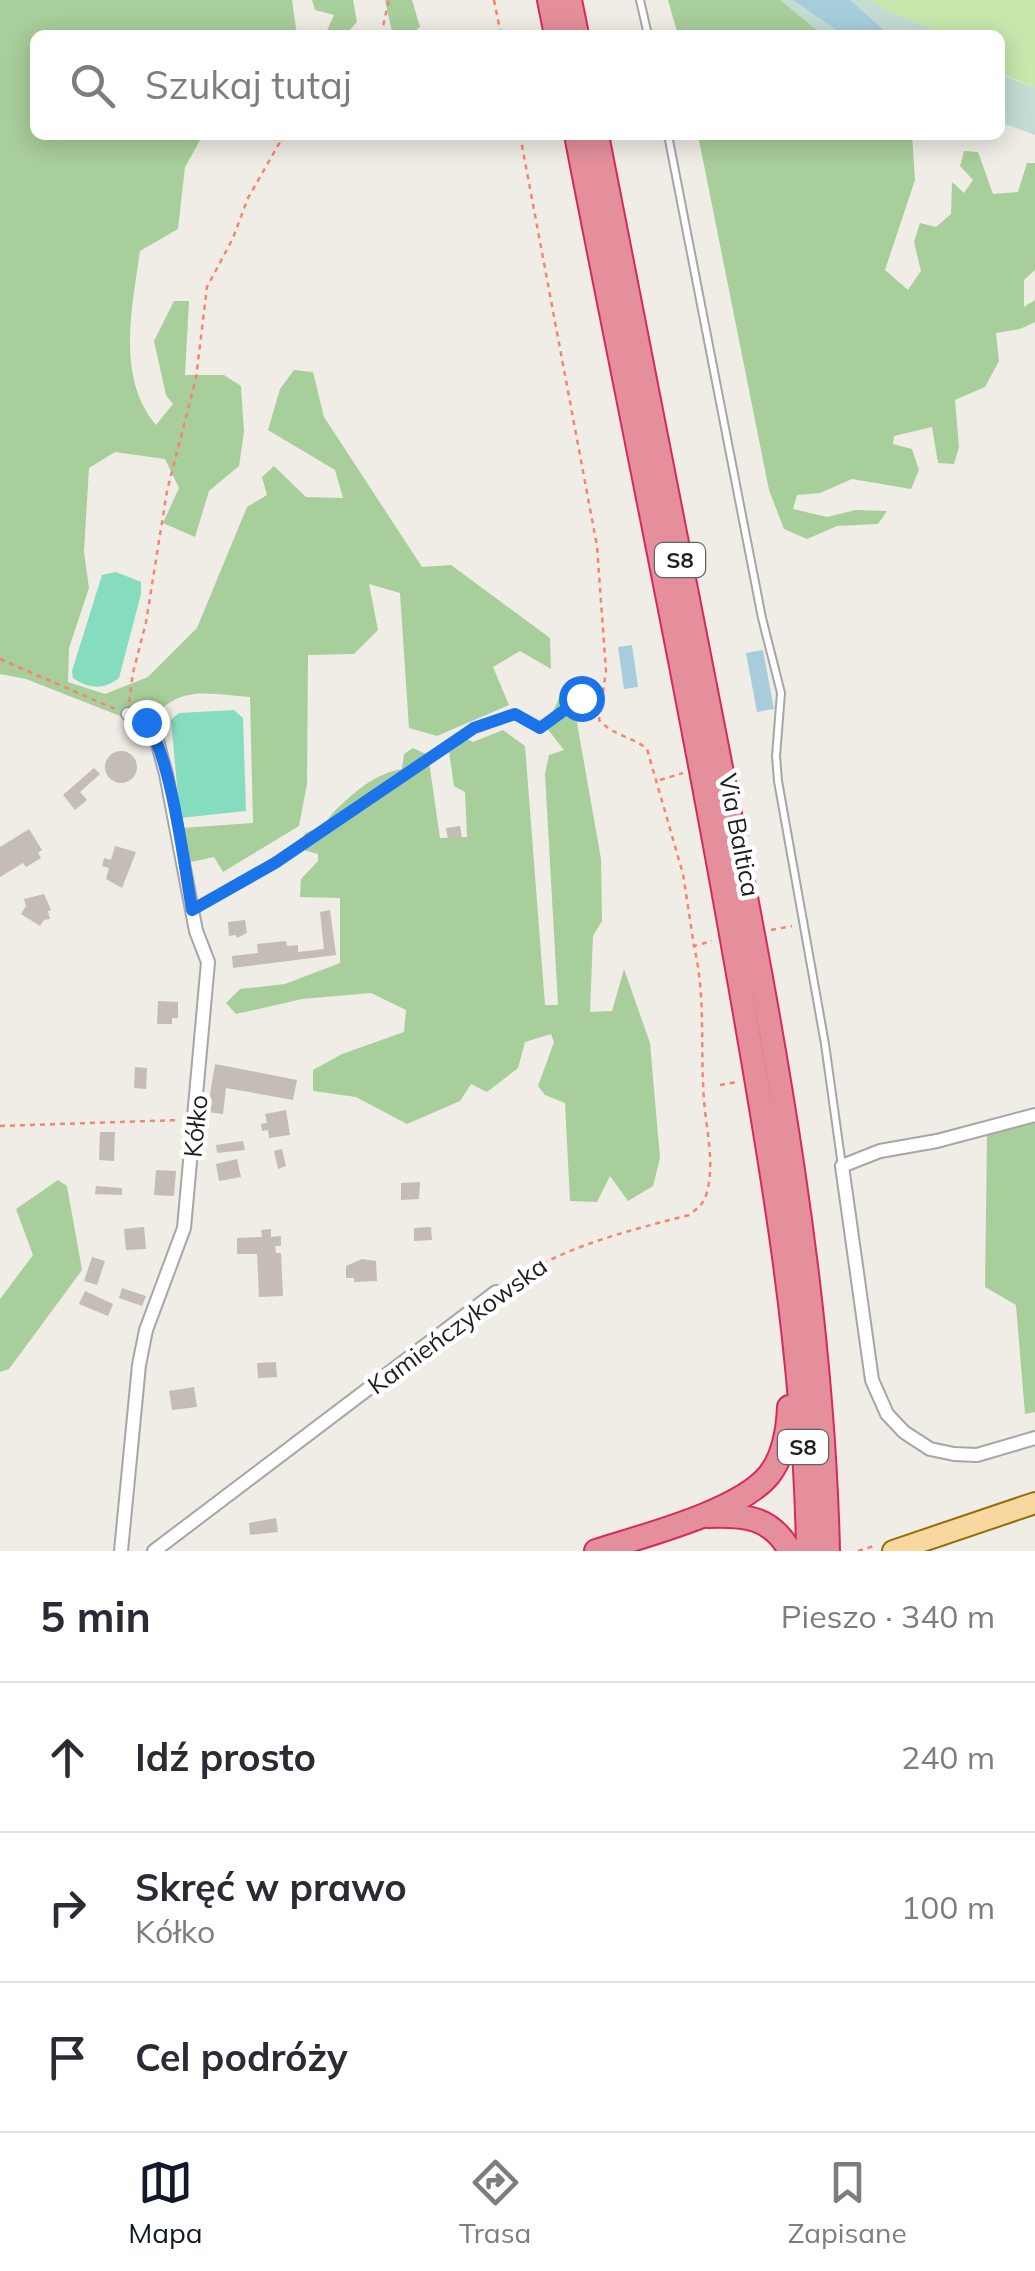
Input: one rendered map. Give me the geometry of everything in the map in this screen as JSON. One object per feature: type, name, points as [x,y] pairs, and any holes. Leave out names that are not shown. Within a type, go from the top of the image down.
[{"type":"highway","points":[[549,0],[555,30]]},
{"type":"highway","points":[[570,0],[576,30]]},
{"type":"highway","name":"Via Baltica","points":[[577,140],[724,890],[762,1111],[794,1344],[808,1551]]},
{"type":"highway","name":"Via Baltica","points":[[598,140],[784,1108],[810,1294],[828,1551]]},
{"type":"highway","points":[[596,1551],[700,1516],[756,1487],[776,1463],[788,1426],[794,1344]]},
{"type":"highway","points":[[826,1494],[836,1551]]},
{"type":"highway","points":[[700,1516],[758,1519],[776,1529],[790,1551]]},
{"type":"main road","points":[[892,1551],[1031,1505]]},
{"type":"street","name":"Kółko","points":[[121,1551],[139,1365],[146,1330],[184,1228],[208,962],[196,931],[155,733],[146,722],[128,714]]},
{"type":"street","points":[[1035,1115],[937,1141],[880,1151],[842,1166],[872,1380],[887,1414],[904,1432],[930,1449],[954,1454],[977,1455],[1035,1438]]},
{"type":"street","name":"Kamieńczykowska","points":[[154,1551],[496,1292]]},
{"type":"lane","points":[[640,0],[647,30]]},
{"type":"lane","points":[[669,140],[762,618],[781,693],[778,780],[825,1044],[842,1166]]},
{"type":"path","points":[[382,30],[389,0]]},
{"type":"path","points":[[494,0],[501,30]]},
{"type":"path","points":[[0,659],[128,714],[167,491],[196,378],[207,287],[233,238],[248,198],[281,140]]},
{"type":"path","points":[[521,140],[596,546],[606,672],[599,720],[647,750],[683,874],[694,946],[713,940]]},
{"type":"path","points":[[192,910],[275,863],[474,728],[515,714],[540,728],[581,698],[598,708]]},
{"type":"path","points":[[661,780],[683,774]]},
{"type":"path","points":[[769,930],[803,924]]},
{"type":"path","name":"Kamieńczykowska","points":[[496,1292],[565,1250],[689,1215],[701,1207],[708,1190],[710,1167],[702,994],[694,946]]},
{"type":"path","points":[[720,1085],[738,1082]]},
{"type":"path","points":[[0,1126],[196,1120]]},
{"type":"path","points":[[858,1551],[867,1548]]},
{"type":"green space","points":[[0,0],[292,0],[296,30],[30,30],[30,140],[200,140],[185,167],[178,229],[140,251],[131,318],[131,364],[144,406],[156,425],[173,404],[166,395],[154,341],[174,301],[189,301],[185,375],[224,375],[241,386],[244,432],[239,466],[209,491],[195,537],[163,523],[179,488],[165,459],[115,452],[89,468],[84,552],[89,588],[69,648],[68,682],[105,694],[148,677],[197,628],[247,507],[267,495],[262,477],[274,466],[306,497],[343,498],[335,470],[268,430],[280,389],[294,370],[313,372],[324,417],[422,567],[451,565],[550,638],[551,669],[520,651],[493,667],[509,705],[437,736],[409,728],[400,593],[369,584],[378,630],[354,654],[308,655],[307,784],[299,826],[223,872],[214,857],[191,862],[181,828],[253,823],[250,697],[180,697],[158,713],[148,727],[26,679],[0,674]]},
{"type":"green space","points":[[312,0],[353,0],[357,22],[350,30],[327,30],[334,15],[315,10]]},
{"type":"green space","points":[[385,0],[412,0],[420,27],[392,30]]},
{"type":"green space","points":[[668,0],[793,0],[837,30],[677,30]]},
{"type":"green space","points":[[780,0],[871,0],[885,10],[935,30],[817,30]]},
{"type":"green space","points":[[871,0],[1035,0],[1035,88],[1005,75],[1005,30],[935,30],[885,10]]},
{"type":"green space","points":[[1005,76],[1035,88],[1035,135],[1005,124]]},
{"type":"green space","points":[[699,140],[912,140],[915,180],[885,270],[908,290],[921,271],[914,242],[920,223],[936,227],[951,214],[952,182],[964,193],[973,180],[960,166],[964,151],[978,152],[993,194],[1018,192],[1027,163],[1035,163],[1035,270],[1024,280],[1024,307],[1035,300],[1035,322],[996,333],[999,361],[985,387],[955,400],[959,447],[954,464],[938,463],[932,427],[894,436],[893,444],[912,449],[919,470],[911,489],[852,479],[820,493],[797,495],[793,509],[827,517],[856,510],[887,511],[878,524],[837,526],[807,539],[784,529],[769,490]]},
{"type":"green space","points":[[116,572],[141,582],[141,594],[119,678],[108,685],[91,686],[73,678],[72,671],[102,575]]},
{"type":"green space","points":[[560,696],[573,700],[601,859],[602,921],[593,936],[590,1012],[612,1011],[624,969],[650,1043],[660,1158],[653,1186],[628,1201],[610,1176],[597,1202],[570,1201],[565,1103],[545,1095],[538,1086],[554,1042],[551,1034],[525,1042],[518,1068],[487,1092],[471,1084],[460,1101],[407,1124],[356,1097],[313,1091],[313,1070],[342,1054],[404,1032],[406,1010],[371,993],[302,999],[236,1014],[226,1003],[240,989],[285,984],[340,963],[340,898],[300,897],[301,879],[318,861],[318,854],[299,849],[305,833],[322,825],[369,782],[402,769],[404,754],[413,748],[428,755],[440,838],[467,837],[465,792],[454,786],[449,752],[467,739],[473,742],[503,730],[525,746],[545,1005],[558,1005],[545,774],[549,755],[564,750],[546,727]]},
{"type":"green space","points":[[234,710],[243,718],[246,811],[180,818],[171,720],[179,713]]},
{"type":"green space","points":[[1035,1122],[1035,1412],[1025,1414],[1016,1305],[985,1287],[987,1135]]},
{"type":"green space","points":[[58,1180],[67,1186],[82,1270],[9,1369],[0,1372],[0,1299],[33,1255],[16,1209]]},
{"type":"water","points":[[793,0],[850,0],[883,30],[837,30]]},
{"type":"water","points":[[632,645],[638,687],[624,689],[618,647]]},
{"type":"water","points":[[763,650],[774,709],[757,712],[746,653]]},
{"type":"building","points":[[121,751],[132,756],[137,767],[132,778],[121,783],[110,778],[105,767],[110,756]]},
{"type":"building","points":[[94,768],[100,774],[80,792],[87,800],[75,810],[63,795]]},
{"type":"building","points":[[460,826],[462,838],[448,839],[446,828]]},
{"type":"building","points":[[29,829],[42,850],[38,853],[41,858],[26,867],[23,863],[0,877],[0,847]]},
{"type":"building","points":[[115,846],[136,852],[122,888],[106,879],[109,868],[102,866],[104,858],[111,860]]},
{"type":"building","points":[[44,894],[51,910],[50,919],[40,926],[21,914],[26,906],[24,899]]},
{"type":"building","points":[[330,910],[336,955],[233,968],[232,956],[258,953],[257,944],[286,941],[287,946],[298,945],[298,952],[324,949],[320,912]]},
{"type":"building","points":[[245,920],[247,933],[237,938],[229,936],[228,922]]},
{"type":"building","points":[[158,1001],[178,1002],[178,1018],[172,1018],[172,1024],[157,1024]]},
{"type":"building","points":[[215,1064],[297,1080],[293,1100],[226,1088],[223,1114],[207,1112]]},
{"type":"building","points":[[135,1067],[147,1068],[146,1089],[134,1088]]},
{"type":"building","points":[[286,1110],[290,1135],[269,1138],[268,1130],[262,1131],[261,1124],[267,1123],[265,1114]]},
{"type":"building","points":[[100,1132],[115,1132],[114,1161],[99,1160]]},
{"type":"building","points":[[243,1141],[245,1150],[217,1153],[216,1145]]},
{"type":"building","points":[[282,1149],[286,1166],[278,1169],[274,1151]]},
{"type":"building","points":[[237,1159],[241,1177],[219,1181],[216,1164]]},
{"type":"building","points":[[156,1170],[176,1171],[174,1196],[154,1195]]},
{"type":"building","points":[[420,1182],[419,1199],[401,1200],[401,1183]]},
{"type":"building","points":[[96,1186],[122,1188],[122,1195],[95,1194]]},
{"type":"building","points":[[144,1227],[146,1249],[126,1250],[124,1229]]},
{"type":"building","points":[[431,1227],[432,1240],[414,1241],[414,1228]]},
{"type":"building","points":[[271,1229],[271,1237],[281,1236],[281,1246],[275,1246],[276,1253],[281,1253],[283,1296],[259,1297],[257,1254],[237,1254],[237,1238],[262,1237],[261,1230]]},
{"type":"building","points":[[92,1257],[105,1261],[97,1285],[84,1281]]},
{"type":"building","points":[[362,1259],[376,1261],[377,1281],[354,1282],[354,1278],[346,1278],[346,1266]]},
{"type":"building","points":[[122,1288],[146,1296],[142,1306],[119,1298]]},
{"type":"building","points":[[85,1291],[113,1304],[108,1316],[79,1304]]},
{"type":"building","points":[[276,1362],[277,1377],[258,1378],[257,1363]]},
{"type":"building","points":[[194,1387],[197,1407],[172,1410],[169,1391]]},
{"type":"building","points":[[276,1518],[278,1532],[250,1535],[249,1523]]},
{"type":"route","points":[[146,722],[155,733],[166,774],[192,910],[275,863],[474,728],[515,714],[540,728],[581,698]]}]
